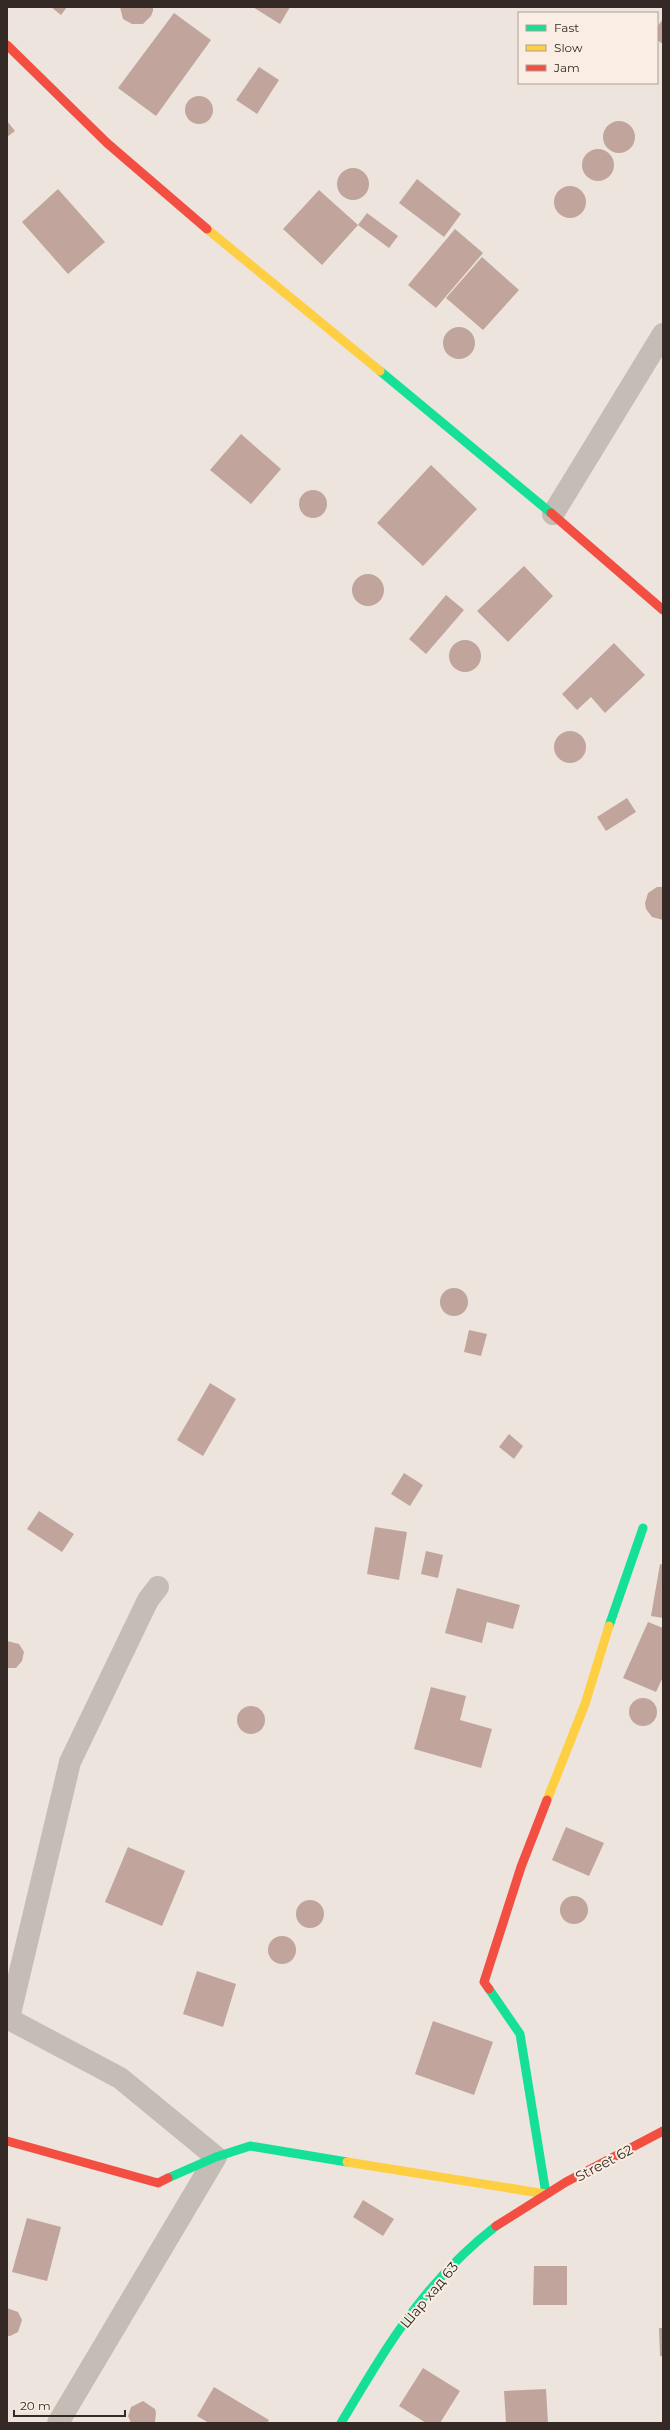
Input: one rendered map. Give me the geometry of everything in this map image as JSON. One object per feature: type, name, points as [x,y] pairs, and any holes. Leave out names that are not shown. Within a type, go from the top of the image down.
[{"type":"street","points":[[7,45],[38,78],[152,184],[553,514],[663,610]]},
{"type":"street","points":[[553,514],[663,334]]},
{"type":"street","points":[[7,2141],[158,2183],[216,2157],[250,2146],[546,2194],[520,2034],[484,1982],[521,1867],[585,1704],[643,1528]]},
{"type":"street","points":[[158,1586],[148,1600],[70,1762],[8,2018],[120,2078],[216,2157]]},
{"type":"street","name":"Street 62","points":[[546,2194],[663,2131]]},
{"type":"street","points":[[58,2423],[216,2157]]},
{"type":"street","name":"Шар хад 63","points":[[341,2423],[396,2333],[434,2284],[475,2243],[510,2216],[546,2194]]},
{"type":"building","points":[[51,7],[67,7],[61,15]]},
{"type":"building","points":[[120,7],[153,7],[153,11],[151,16],[143,24],[132,24],[123,19]]},
{"type":"building","points":[[253,7],[290,7],[280,24]]},
{"type":"building","points":[[174,13],[211,40],[156,116],[118,88]]},
{"type":"building","points":[[663,19],[663,44],[658,41],[658,26]]},
{"type":"building","points":[[259,67],[279,80],[257,114],[236,100]]},
{"type":"building","points":[[199,96],[205,97],[209,100],[212,104],[212,116],[209,120],[205,123],[199,124],[193,123],[189,120],[186,116],[185,110],[186,104],[189,100],[193,97]]},
{"type":"building","points":[[7,121],[15,131],[7,137]]},
{"type":"building","points":[[616,121],[622,121],[631,125],[635,137],[631,149],[622,153],[616,153],[607,149],[603,140],[603,134],[607,125]]},
{"type":"building","points":[[595,149],[601,149],[610,153],[614,165],[610,177],[601,181],[595,181],[586,177],[582,168],[582,162],[586,153]]},
{"type":"building","points":[[350,168],[356,168],[365,172],[369,184],[365,196],[356,200],[350,200],[341,196],[337,187],[337,181],[341,172]]},
{"type":"building","points":[[417,179],[461,214],[444,237],[399,203]]},
{"type":"building","points":[[567,186],[573,186],[582,190],[586,202],[582,214],[573,218],[567,218],[558,214],[554,205],[554,199],[558,190]]},
{"type":"building","points":[[58,189],[105,242],[68,274],[22,222]]},
{"type":"building","points":[[319,190],[358,225],[322,265],[283,229]]},
{"type":"building","points":[[367,213],[398,236],[389,248],[358,225]]},
{"type":"building","points":[[455,229],[483,253],[436,308],[408,285]]},
{"type":"building","points":[[482,257],[519,290],[483,330],[446,298]]},
{"type":"building","points":[[456,327],[462,327],[471,331],[475,343],[471,355],[462,359],[456,359],[447,355],[443,346],[443,340],[447,331]]},
{"type":"building","points":[[241,434],[281,469],[251,504],[210,470]]},
{"type":"building","points":[[431,465],[477,509],[423,566],[377,523]]},
{"type":"building","points":[[313,490],[319,491],[323,494],[326,498],[326,510],[323,514],[319,517],[313,518],[307,517],[303,514],[300,510],[299,504],[300,498],[303,494],[307,491]]},
{"type":"building","points":[[524,566],[553,596],[508,642],[477,611]]},
{"type":"building","points":[[365,574],[371,574],[380,578],[384,590],[380,602],[371,606],[365,606],[356,602],[352,593],[352,587],[356,578]]},
{"type":"building","points":[[446,595],[464,610],[426,654],[409,639]]},
{"type":"building","points":[[462,640],[468,640],[477,644],[481,656],[477,668],[468,672],[462,672],[453,668],[449,659],[449,653],[453,644]]},
{"type":"building","points":[[614,643],[645,675],[605,713],[591,697],[577,710],[562,694]]},
{"type":"building","points":[[567,731],[573,731],[582,735],[586,747],[582,759],[573,763],[567,763],[558,759],[554,750],[554,744],[558,735]]},
{"type":"building","points":[[627,798],[636,812],[606,831],[597,817]]},
{"type":"building","points":[[657,887],[663,887],[663,920],[652,917],[646,909],[645,903],[648,893]]},
{"type":"building","points":[[454,1288],[464,1292],[468,1302],[464,1312],[454,1316],[444,1312],[440,1302],[444,1292]]},
{"type":"building","points":[[469,1330],[487,1334],[481,1356],[464,1352]]},
{"type":"building","points":[[210,1383],[236,1399],[203,1456],[177,1440]]},
{"type":"building","points":[[509,1434],[523,1446],[514,1459],[499,1447]]},
{"type":"building","points":[[404,1473],[423,1485],[410,1506],[391,1494]]},
{"type":"building","points":[[39,1511],[74,1534],[62,1552],[27,1529]]},
{"type":"building","points":[[375,1527],[407,1532],[399,1580],[367,1574]]},
{"type":"building","points":[[426,1551],[443,1555],[438,1578],[421,1574]]},
{"type":"building","points":[[660,1564],[663,1565],[663,1618],[651,1616]]},
{"type":"building","points":[[457,1588],[520,1605],[513,1629],[487,1622],[482,1643],[445,1633]]},
{"type":"building","points":[[648,1622],[663,1628],[663,1677],[656,1692],[623,1678]]},
{"type":"building","points":[[7,1641],[19,1644],[24,1652],[22,1661],[16,1668],[7,1668]]},
{"type":"building","points":[[431,1687],[466,1696],[460,1720],[492,1729],[481,1768],[414,1749]]},
{"type":"building","points":[[643,1698],[653,1702],[657,1712],[653,1722],[643,1726],[633,1722],[629,1712],[633,1702]]},
{"type":"building","points":[[251,1706],[261,1710],[265,1720],[261,1730],[251,1734],[241,1730],[237,1720],[241,1710]]},
{"type":"building","points":[[566,1827],[604,1843],[589,1876],[552,1860]]},
{"type":"building","points":[[128,1847],[185,1871],[162,1926],[105,1902]]},
{"type":"building","points":[[574,1896],[584,1900],[588,1910],[584,1920],[574,1924],[564,1920],[560,1910],[564,1900]]},
{"type":"building","points":[[310,1900],[320,1904],[324,1914],[320,1924],[310,1928],[300,1924],[296,1914],[300,1904]]},
{"type":"building","points":[[282,1936],[292,1940],[296,1950],[292,1960],[282,1964],[272,1960],[268,1950],[272,1940]]},
{"type":"building","points":[[197,1971],[236,1984],[223,2027],[183,2014]]},
{"type":"building","points":[[433,2021],[493,2042],[474,2095],[415,2074]]},
{"type":"building","points":[[363,2200],[394,2219],[383,2236],[353,2217]]},
{"type":"building","points":[[27,2218],[61,2227],[47,2281],[12,2272]]},
{"type":"building","points":[[534,2266],[567,2266],[567,2305],[533,2305]]},
{"type":"building","points":[[7,2308],[18,2312],[22,2320],[18,2332],[10,2336],[7,2336]]},
{"type":"building","points":[[659,2328],[663,2328],[663,2356],[660,2356]]},
{"type":"building","points":[[423,2368],[460,2391],[440,2423],[426,2423],[399,2406]]},
{"type":"building","points":[[214,2387],[269,2420],[267,2423],[209,2423],[197,2416]]},
{"type":"building","points":[[546,2389],[548,2423],[506,2423],[504,2391]]},
{"type":"building","points":[[143,2401],[155,2409],[155,2422],[131,2423],[128,2416],[131,2407]]},
{"type":"traffic: fast","points":[[380,371],[551,513]]},
{"type":"traffic: fast","points":[[609,1626],[643,1528]]},
{"type":"traffic: fast","points":[[489,1989],[520,2034],[546,2194]]},
{"type":"traffic: fast","points":[[168,2178],[216,2157],[250,2146],[347,2162]]},
{"type":"traffic: fast","points":[[341,2423],[391,2342],[427,2293],[471,2247],[496,2226]]},
{"type":"traffic: slow","points":[[207,229],[380,371]]},
{"type":"traffic: slow","points":[[547,1800],[585,1704],[609,1626]]},
{"type":"traffic: slow","points":[[347,2162],[546,2194]]},
{"type":"traffic: jam","points":[[7,45],[107,143],[207,229]]},
{"type":"traffic: jam","points":[[551,513],[663,610]]},
{"type":"traffic: jam","points":[[489,1989],[484,1982],[521,1867],[547,1800]]},
{"type":"traffic: jam","points":[[496,2226],[566,2182],[663,2131]]},
{"type":"traffic: jam","points":[[7,2141],[158,2183],[168,2178]]}]
